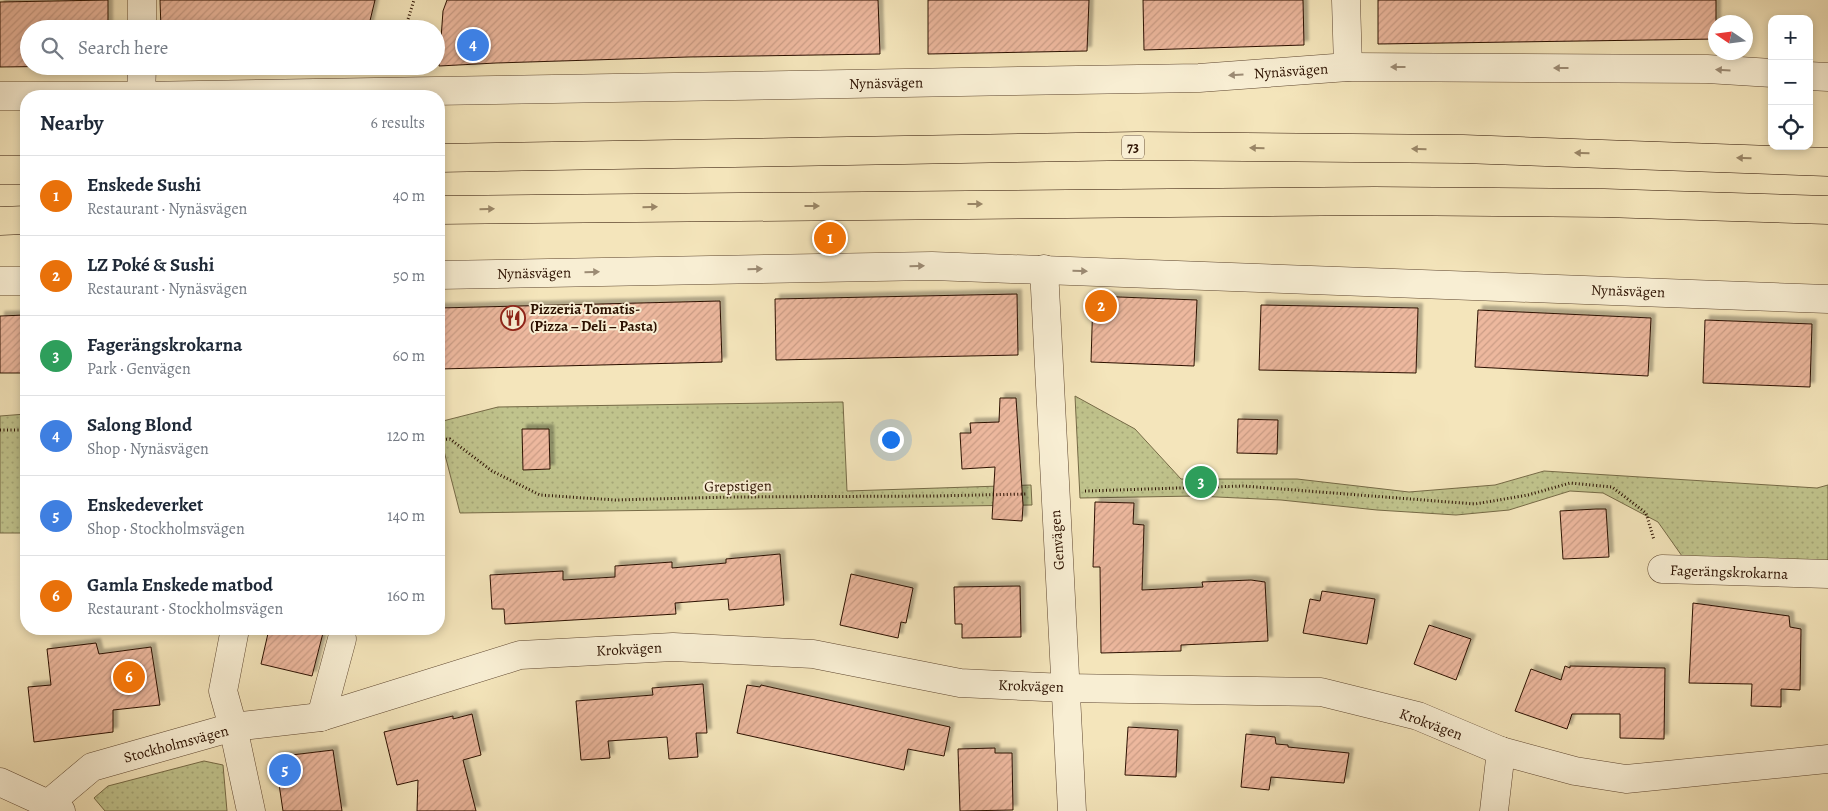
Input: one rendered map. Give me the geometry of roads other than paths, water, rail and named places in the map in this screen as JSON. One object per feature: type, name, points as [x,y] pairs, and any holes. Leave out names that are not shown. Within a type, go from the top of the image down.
[{"type":"highway","name":"73","points":[[445,158],[1148,146],[1464,149],[1828,162]]},
{"type":"highway","points":[[0,170],[20,170]]},
{"type":"highway","points":[[445,210],[1384,201],[1604,203],[1828,210]]},
{"type":"highway","points":[[0,221],[20,220]]},
{"type":"street","points":[[142,0],[142,20]]},
{"type":"street","points":[[1346,0],[1348,67]]},
{"type":"street","name":"Nynäsvägen","points":[[445,91],[1199,78],[1348,67],[1707,68],[1768,73]]},
{"type":"street","points":[[142,75],[142,90]]},
{"type":"street","points":[[1813,76],[1828,77]]},
{"type":"street","name":"Nynäsvägen","points":[[0,96],[20,96]]},
{"type":"street","name":"Nynäsvägen","points":[[445,275],[932,266],[1828,299]]},
{"type":"street","name":"Genvägen","points":[[1044,269],[1054,492],[1072,811]]},
{"type":"street","points":[[0,281],[20,281]]},
{"type":"street","name":"Fagerängskrokarna","points":[[1662,569],[1828,574]]},
{"type":"street","points":[[233,727],[223,691],[234,635]]},
{"type":"street","points":[[320,717],[342,639]]},
{"type":"street","name":"Krokvägen","points":[[233,727],[320,717],[520,655],[672,647],[813,654],[960,684],[1066,688],[1320,692],[1418,716],[1501,751],[1575,771],[1626,778],[1828,759]]},
{"type":"street","name":"Stockholmsvägen","points":[[0,782],[52,808],[92,767],[233,727],[251,811]]},
{"type":"street","points":[[1494,811],[1501,751]]},
{"type":"place","name":"Salong Blond","points":[[473,45]]},
{"type":"place","name":"Enskede Sushi","points":[[830,238]]},
{"type":"place","name":"LZ Poké & Sushi","points":[[1101,306]]},
{"type":"place","name":"Pizzeria Tomatis- (Pizza – Deli – Pasta)","points":[[513,318]]},
{"type":"place","name":"Fagerängskrokarna","points":[[1201,482]]},
{"type":"place","name":"Gamla Enskede matbod","points":[[129,677]]},
{"type":"place","name":"Enskedeverket","points":[[285,770]]}]
